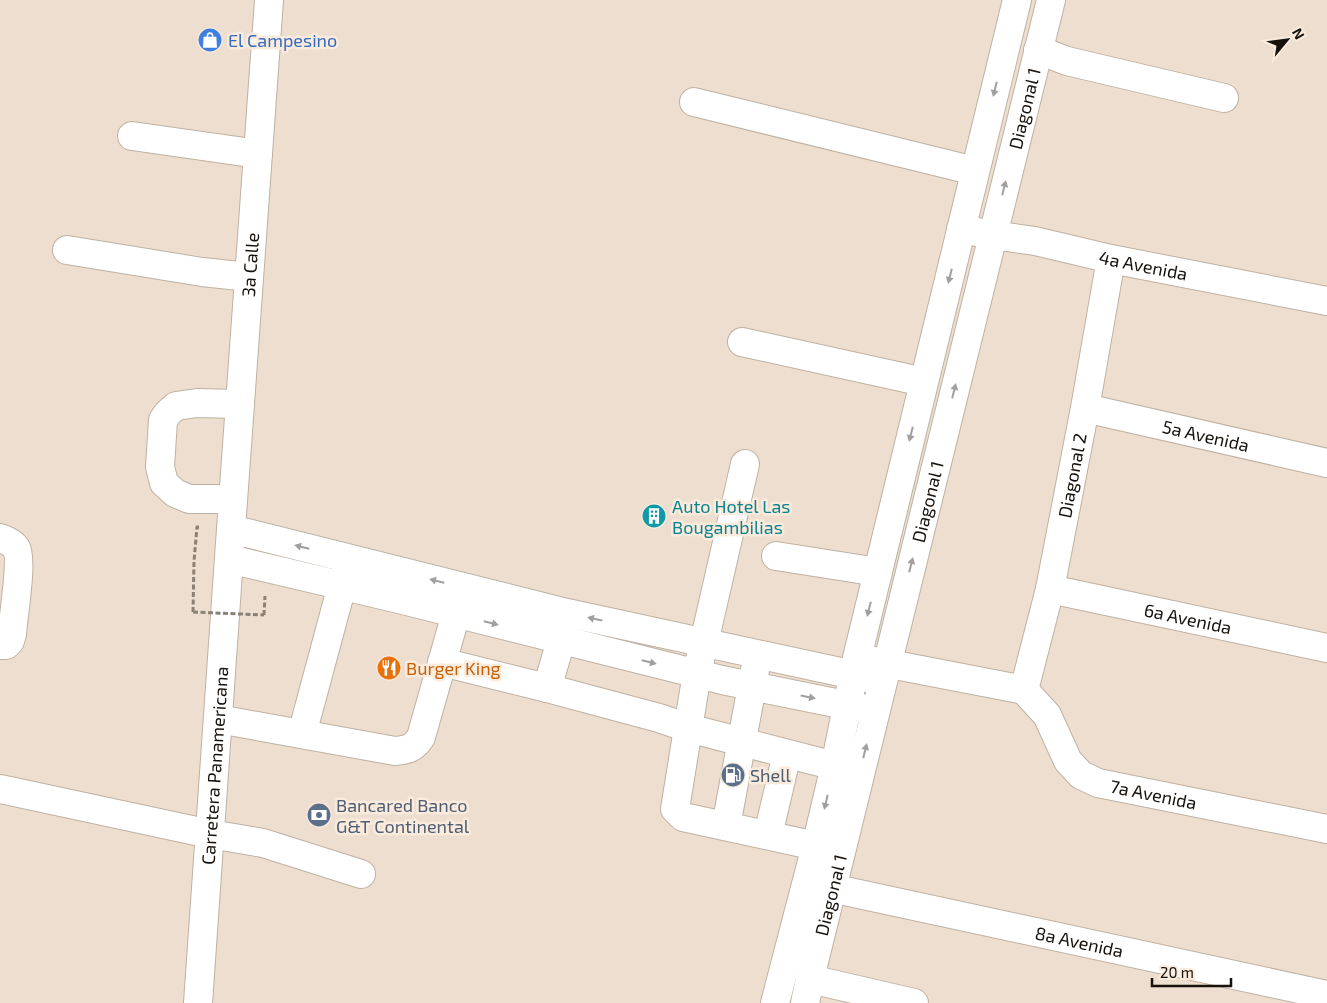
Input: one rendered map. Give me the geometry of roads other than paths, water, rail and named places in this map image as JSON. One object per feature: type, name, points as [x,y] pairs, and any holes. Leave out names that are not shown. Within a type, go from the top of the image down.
[{"type":"street","name":"3a Calle","points":[[231,529],[270,0]]},
{"type":"street","name":"Diagonal 1","points":[[775,1003],[816,846],[855,666],[1016,0]]},
{"type":"street","name":"Diagonal 1","points":[[807,991],[1051,0]]},
{"type":"street","points":[[1038,50],[1066,61],[1224,98]]},
{"type":"street","points":[[694,102],[975,171]]},
{"type":"street","points":[[132,136],[258,154]]},
{"type":"street","name":"4a Avenida","points":[[961,229],[1035,241],[1111,259],[1327,301]]},
{"type":"street","points":[[67,250],[202,272],[249,277]]},
{"type":"street","name":"Diagonal 2","points":[[1024,690],[1050,589],[1085,408],[1111,259]]},
{"type":"street","points":[[742,342],[924,382]]},
{"type":"street","points":[[233,499],[189,500],[175,493],[164,483],[160,467],[161,448],[164,420],[168,413],[176,406],[197,403],[240,404]]},
{"type":"street","name":"5a Avenida","points":[[1085,408],[1327,464]]},
{"type":"street","points":[[745,464],[697,673],[675,809],[683,817],[816,846]]},
{"type":"street","points":[[231,529],[567,614],[757,654],[1024,690]]},
{"type":"street","name":"Carretera Panamericana","points":[[198,1003],[231,529]]},
{"type":"street","points":[[0,538],[9,542],[17,549],[19,561],[12,634],[6,646],[0,645]]},
{"type":"street","points":[[776,556],[878,572]]},
{"type":"street","points":[[229,559],[752,687],[875,711]]},
{"type":"street","points":[[302,734],[350,559]]},
{"type":"street","points":[[398,599],[404,573]]},
{"type":"street","points":[[218,719],[395,751],[406,750],[416,744],[421,737],[464,588]]},
{"type":"street","name":"6a Avenida","points":[[1050,589],[1327,648]]},
{"type":"street","points":[[547,688],[567,614]]},
{"type":"street","points":[[726,826],[757,654]]},
{"type":"street","points":[[442,662],[547,688],[659,718],[688,728],[834,766]]},
{"type":"street","name":"7a Avenida","points":[[1024,690],[1047,715],[1068,760],[1081,775],[1098,783],[1327,829]]},
{"type":"street","points":[[768,835],[787,754]]},
{"type":"street","points":[[0,789],[210,834],[263,842],[361,874]]},
{"type":"street","name":"8a Avenida","points":[[831,888],[1327,995]]},
{"type":"street","points":[[807,991],[914,1003]]},
{"type":"place","name":"El Campesino","points":[[210,40]]},
{"type":"place","name":"Auto Hotel Las Bougambilias","points":[[654,516]]},
{"type":"place","name":"Burger King","points":[[389,668]]},
{"type":"place","name":"Shell","points":[[733,775]]},
{"type":"place","name":"Bancared Banco G&T Continental","points":[[319,815]]}]
